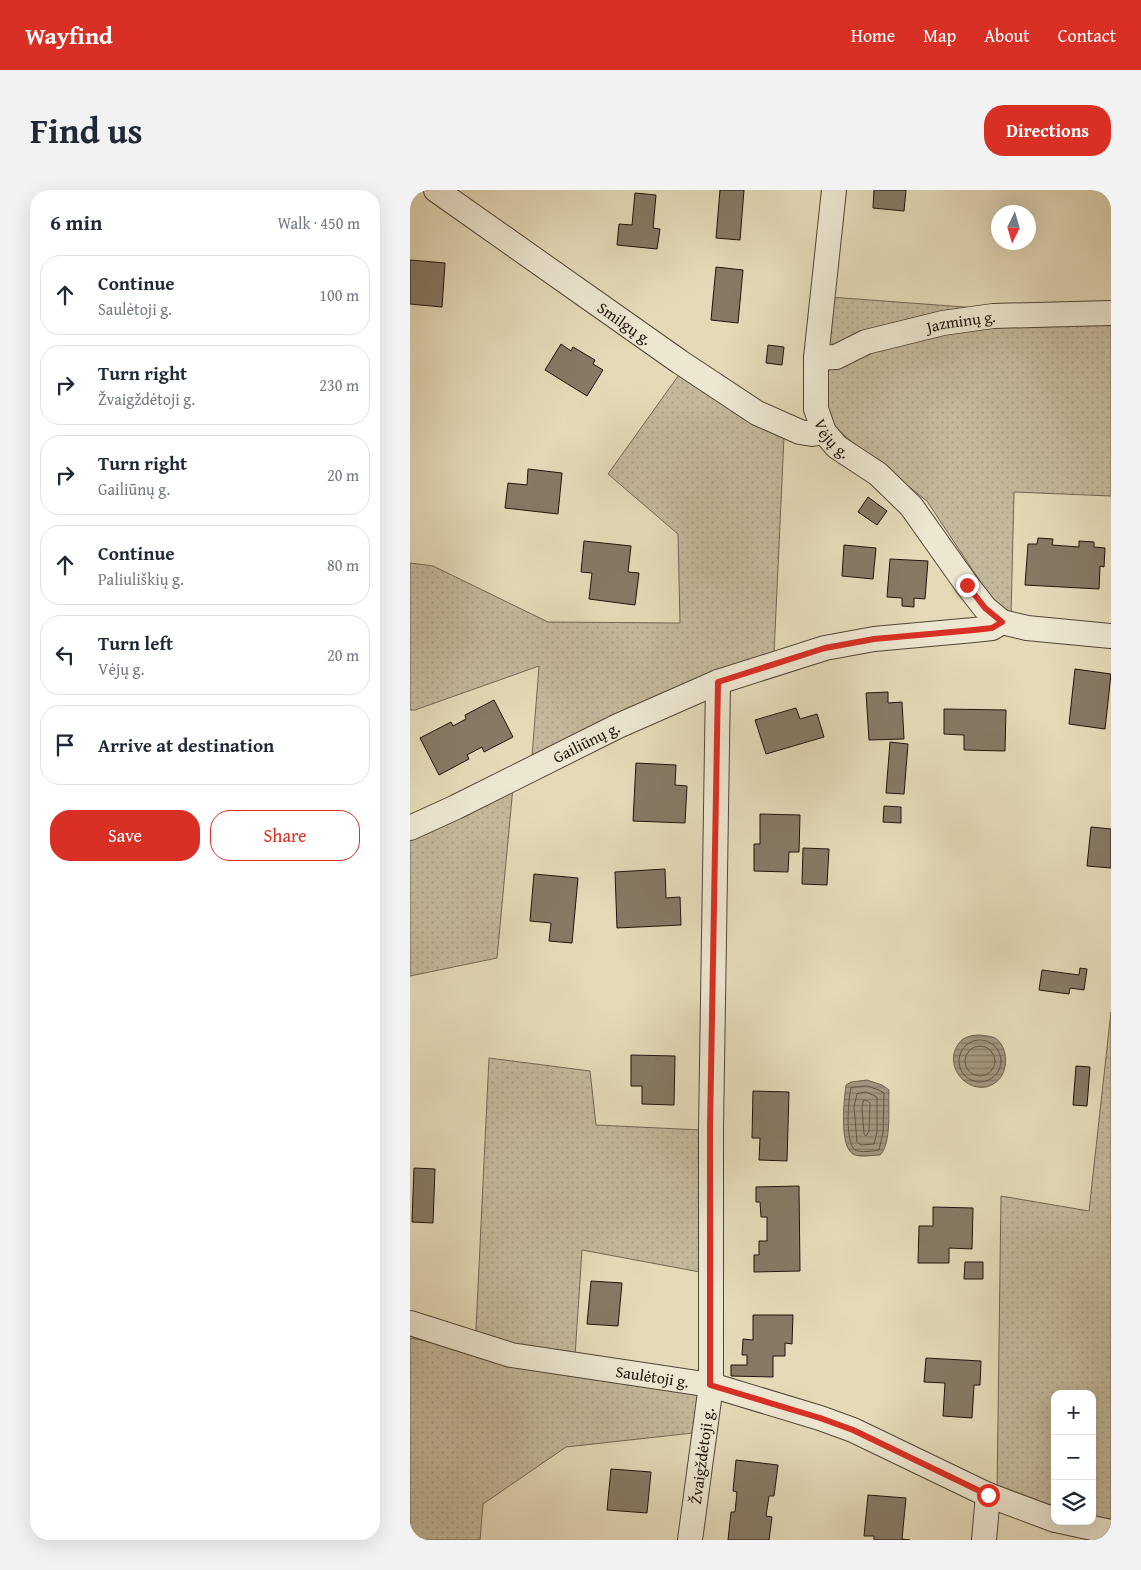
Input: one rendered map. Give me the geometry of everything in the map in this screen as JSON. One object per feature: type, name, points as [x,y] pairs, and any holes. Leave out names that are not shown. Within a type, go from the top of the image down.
[{"type":"street","name":"Smilgų g.","points":[[436,190],[680,362],[757,413],[800,432],[812,434],[824,432]]},
{"type":"street","name":"Vėjų g.","points":[[834,190],[816,358],[816,410],[824,432],[837,447],[878,474],[911,506],[985,608],[1002,622]]},
{"type":"street","name":"Jazminų g.","points":[[816,358],[836,358],[866,342],[943,323],[993,316],[1111,312]]},
{"type":"street","points":[[1002,622],[1027,628],[1111,636]]},
{"type":"street","name":"Gailiūnų g.","points":[[410,828],[618,726],[718,682],[825,648],[874,639],[992,628],[1002,622]]},
{"type":"street","name":"Žvaigždėtoji g.","points":[[690,1540],[710,1385],[710,1128],[718,682]]},
{"type":"street","name":"Saulėtoji g.","points":[[410,1323],[511,1355],[710,1385],[820,1418],[853,1430],[988,1495],[1051,1519]]},
{"type":"street","points":[[984,1540],[988,1495]]},
{"type":"street","points":[[1079,1525],[1111,1532]]},
{"type":"shaded area","points":[[830,297],[1111,318],[1111,496],[1014,492],[1011,616],[1001,613],[927,501],[831,425],[821,393]]},
{"type":"shaded area","points":[[681,372],[784,437],[774,654],[532,756],[539,666],[415,710],[410,710],[410,563],[433,566],[548,622],[680,623],[678,534],[608,474]]},
{"type":"shaded area","points":[[513,787],[497,958],[410,976],[410,839]]},
{"type":"shaded area","points":[[1111,1012],[1111,1520],[1096,1517],[1096,1390],[1051,1390],[1051,1506],[997,1493],[1001,1196],[1089,1211]]},
{"type":"shaded area","points":[[489,1058],[590,1071],[596,1125],[701,1130],[700,1272],[582,1250],[574,1371],[698,1393],[693,1433],[566,1447],[483,1504],[480,1540],[410,1540],[410,1338],[475,1350]]},
{"type":"water","points":[[980,1035],[990,1036],[999,1041],[1005,1054],[1005,1069],[1002,1076],[994,1084],[986,1087],[968,1084],[957,1072],[954,1064],[956,1047],[962,1040]]},
{"type":"water","points":[[867,1080],[882,1085],[889,1090],[888,1134],[884,1150],[880,1155],[859,1156],[853,1154],[849,1149],[844,1133],[845,1092],[846,1085],[851,1082]]},
{"type":"building","points":[[720,190],[744,190],[740,240],[716,238]]},
{"type":"building","points":[[874,190],[906,190],[904,211],[873,208]]},
{"type":"building","points":[[635,193],[656,195],[653,228],[660,229],[657,249],[617,245],[619,224],[632,225]]},
{"type":"building","points":[[410,260],[445,263],[442,307],[410,304]]},
{"type":"building","points":[[716,267],[743,270],[738,323],[711,320]]},
{"type":"building","points":[[561,344],[571,351],[573,347],[595,360],[593,364],[603,370],[587,396],[545,370]]},
{"type":"building","points":[[768,345],[784,347],[782,365],[766,363]]},
{"type":"building","points":[[528,469],[562,473],[558,514],[505,508],[508,483],[527,485]]},
{"type":"building","points":[[868,497],[887,511],[877,525],[858,512]]},
{"type":"building","points":[[1038,538],[1053,539],[1052,545],[1079,547],[1079,541],[1094,542],[1094,547],[1105,548],[1104,567],[1100,566],[1099,589],[1025,585],[1028,544],[1037,544]]},
{"type":"building","points":[[584,541],[631,546],[628,572],[639,573],[635,605],[589,599],[592,573],[581,572]]},
{"type":"building","points":[[844,545],[876,548],[873,579],[842,576]]},
{"type":"building","points":[[890,559],[928,561],[925,599],[914,598],[914,607],[902,606],[902,598],[887,597]]},
{"type":"building","points":[[1075,669],[1111,674],[1105,729],[1069,724]]},
{"type":"building","points":[[888,692],[888,703],[902,702],[904,739],[869,740],[866,693]]},
{"type":"building","points":[[494,700],[513,737],[484,752],[482,747],[467,755],[469,759],[439,775],[420,738],[451,722],[453,726],[466,719],[465,715]]},
{"type":"building","points":[[796,708],[800,719],[817,714],[824,737],[766,754],[755,720]]},
{"type":"building","points":[[944,709],[1006,710],[1005,751],[964,750],[964,735],[944,734]]},
{"type":"building","points":[[890,742],[908,744],[904,794],[886,793]]},
{"type":"building","points":[[636,763],[676,765],[675,785],[687,786],[685,823],[633,821]]},
{"type":"building","points":[[884,806],[901,807],[901,823],[883,822]]},
{"type":"building","points":[[760,814],[800,815],[799,852],[789,852],[788,872],[754,871],[754,844],[760,844]]},
{"type":"building","points":[[1091,827],[1111,829],[1111,868],[1087,866]]},
{"type":"building","points":[[803,848],[829,849],[827,885],[802,884]]},
{"type":"building","points":[[665,869],[666,898],[680,897],[681,925],[617,928],[615,872]]},
{"type":"building","points":[[534,874],[578,878],[572,943],[549,941],[551,923],[530,921]]},
{"type":"building","points":[[1080,968],[1087,969],[1084,990],[1070,988],[1069,994],[1039,990],[1042,970],[1079,975]]},
{"type":"building","points":[[631,1055],[675,1056],[674,1105],[642,1104],[642,1086],[631,1086]]},
{"type":"building","points":[[1076,1066],[1090,1067],[1087,1106],[1073,1105]]},
{"type":"building","points":[[753,1091],[789,1092],[787,1161],[759,1160],[760,1138],[752,1138]]},
{"type":"building","points":[[414,1168],[435,1169],[433,1223],[412,1222]]},
{"type":"building","points":[[799,1186],[800,1271],[754,1272],[754,1255],[759,1255],[759,1241],[767,1241],[767,1217],[761,1217],[760,1202],[756,1202],[756,1187]]},
{"type":"building","points":[[933,1207],[973,1208],[972,1249],[949,1248],[949,1263],[918,1263],[919,1226],[933,1226]]},
{"type":"building","points":[[965,1262],[983,1262],[983,1279],[964,1279]]},
{"type":"building","points":[[591,1281],[622,1283],[618,1326],[587,1324]]},
{"type":"building","points":[[753,1315],[793,1315],[792,1344],[785,1343],[785,1356],[773,1356],[773,1377],[731,1376],[731,1365],[747,1365],[747,1355],[742,1355],[743,1339],[753,1340]]},
{"type":"building","points":[[926,1358],[981,1361],[980,1385],[974,1385],[972,1418],[943,1416],[945,1383],[924,1382]]},
{"type":"building","points":[[736,1460],[778,1465],[774,1496],[769,1496],[766,1516],[772,1517],[769,1540],[728,1540],[731,1512],[735,1512],[737,1492],[733,1491]]},
{"type":"building","points":[[611,1469],[651,1472],[647,1513],[607,1510]]},
{"type":"building","points":[[868,1495],[906,1498],[902,1539],[910,1540],[874,1540],[874,1536],[864,1536]]},
{"type":"route","points":[[967,585],[985,608],[1002,622],[992,628],[874,639],[825,648],[718,682],[710,1128],[710,1385],[820,1418],[853,1430],[988,1495]]}]
